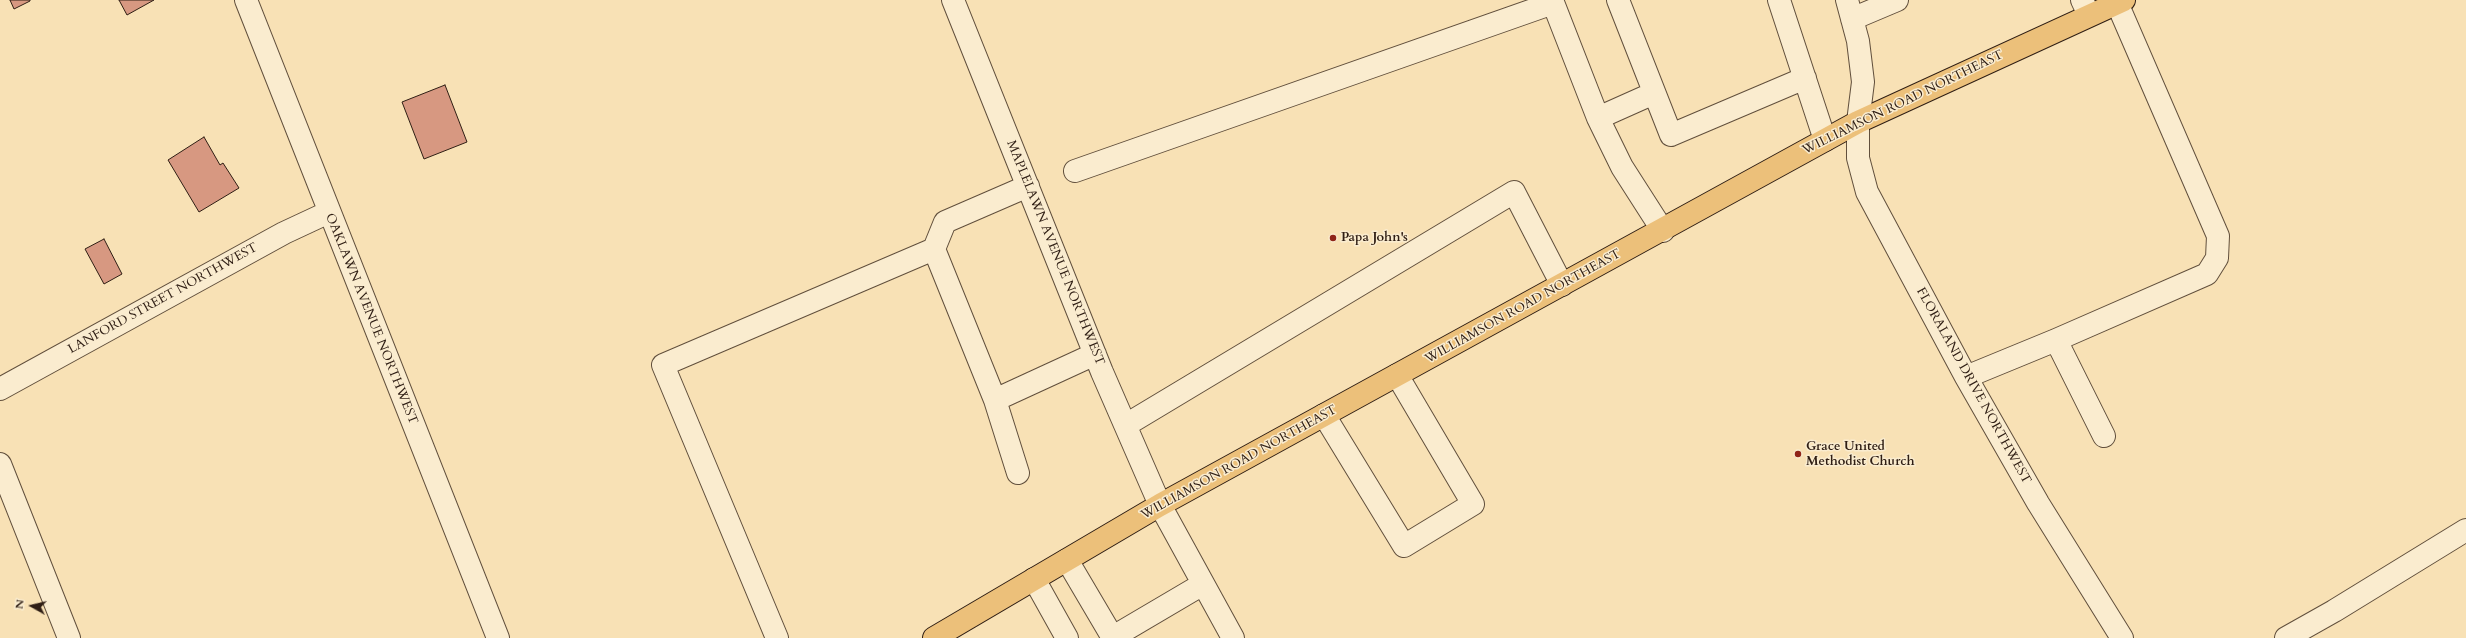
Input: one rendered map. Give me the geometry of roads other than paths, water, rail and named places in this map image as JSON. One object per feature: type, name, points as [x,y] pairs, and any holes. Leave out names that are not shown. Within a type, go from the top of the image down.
[{"type":"main road","name":"WILLIAMSON ROAD NORTHEAST","points":[[934,638],[1160,505],[1663,231],[1858,122],[2085,8],[2120,2]]},
{"type":"street","name":"OAKLAWN AVENUE NORTHWEST","points":[[246,0],[498,638]]},
{"type":"street","name":"MAPLELAWN AVENUE NORTHWEST","points":[[953,0],[1095,354],[1160,505],[1233,638]]},
{"type":"street","points":[[1618,0],[1671,135],[1805,78]]},
{"type":"street","points":[[1779,0],[1825,140]]},
{"type":"street","points":[[1849,10],[1897,0]]},
{"type":"street","points":[[1075,171],[1552,1],[1598,118],[1622,167],[1663,231]]},
{"type":"street","points":[[1966,377],[2056,340],[2207,274],[2217,258],[2218,236],[2120,2]]},
{"type":"street","name":"FLORALAND DRIVE NORTHWEST","points":[[1849,10],[1858,41],[1863,82],[1858,122],[1858,158],[1867,192],[1966,377],[2038,503],[2122,638]]},
{"type":"street","points":[[1598,118],[1654,93]]},
{"type":"street","points":[[1018,473],[995,400],[934,249],[945,222],[1028,186]]},
{"type":"street","points":[[1126,425],[1514,192],[1562,285]]},
{"type":"street","name":"LANFORD STREET NORTHWEST","points":[[0,389],[284,233],[329,212]]},
{"type":"street","points":[[778,638],[663,365],[934,249]]},
{"type":"street","points":[[2056,340],[2104,436]]},
{"type":"street","points":[[995,400],[1095,354]]},
{"type":"street","points":[[1324,416],[1404,546],[1473,504],[1397,375]]},
{"type":"street","points":[[0,464],[69,638]]},
{"type":"street","points":[[2286,638],[2334,611],[2466,530]]},
{"type":"street","points":[[1067,560],[1113,637],[1202,584]]},
{"type":"street","points":[[1034,580],[1067,638]]},
{"type":"place","name":"Papa John's","points":[[1333,238]]},
{"type":"place","name":"Grace United Methodist Church","points":[[1798,454]]}]
